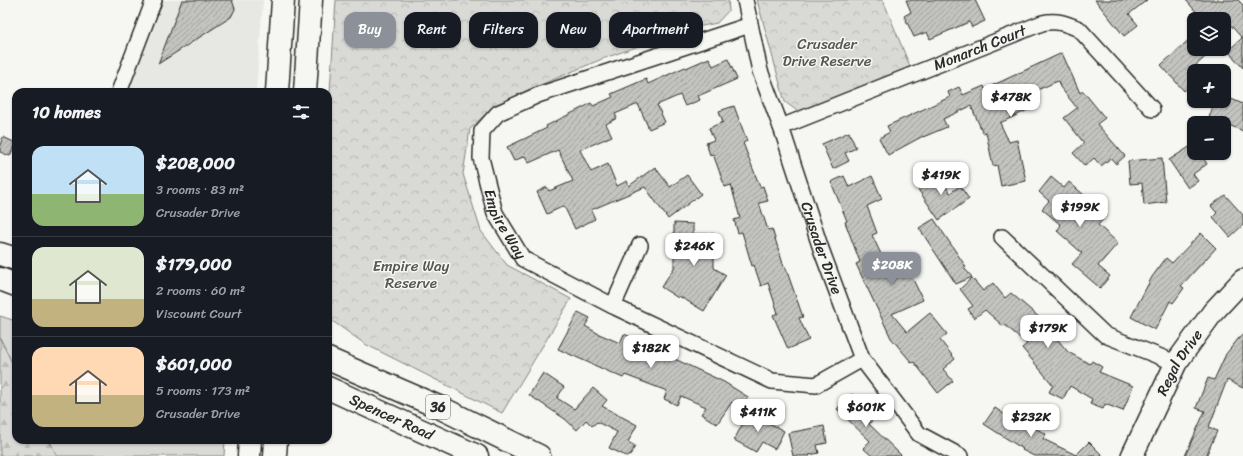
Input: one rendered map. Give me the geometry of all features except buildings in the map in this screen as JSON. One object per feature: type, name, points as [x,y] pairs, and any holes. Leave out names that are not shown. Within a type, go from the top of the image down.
[{"type":"main road","points":[[282,10],[290,16],[297,0]]},
{"type":"main road","points":[[305,88],[311,0]]},
{"type":"main road","points":[[277,88],[282,10]]},
{"type":"main road","points":[[0,254],[12,258]]},
{"type":"main road","points":[[0,280],[12,284]]},
{"type":"main road","name":"Spencer Road","points":[[332,360],[441,408],[532,454]]},
{"type":"main road","name":"Spencer Road","points":[[332,390],[477,456]]},
{"type":"main road","points":[[332,404],[346,406],[374,420],[400,421]]},
{"type":"main road","points":[[237,456],[238,444]]},
{"type":"main road","points":[[249,456],[250,444]]},
{"type":"main road","points":[[275,456],[276,444]]},
{"type":"street","points":[[120,88],[154,0]]},
{"type":"street","name":"Crusader Drive","points":[[745,0],[760,71],[862,359],[919,434],[960,456]]},
{"type":"street","name":"Monarch Court","points":[[781,127],[1042,23],[1054,21],[1065,23],[1079,29],[1152,109]]},
{"type":"street","name":"Empire Way","points":[[750,24],[538,95],[498,113],[482,131],[481,158],[495,213],[523,259],[613,306],[772,381],[816,385],[862,359]]},
{"type":"street","points":[[1002,237],[1105,335],[1176,362]]},
{"type":"street","points":[[613,306],[640,245]]},
{"type":"street","name":"Regal Drive","points":[[1132,456],[1176,362],[1213,312],[1243,280]]},
{"type":"shaded area","points":[[162,0],[263,0],[256,88],[114,88],[144,7]]},
{"type":"green space","name":"Empire Way Reserve","points":[[336,0],[728,0],[729,10],[717,23],[703,26],[703,12],[609,12],[609,48],[633,48],[602,59],[526,91],[493,107],[470,129],[463,174],[481,231],[507,265],[571,299],[502,413],[365,344],[332,321],[332,88],[330,88]]},
{"type":"green space","name":"Crusader Drive Reserve","points":[[757,0],[883,0],[913,74],[800,113],[785,102]]},
{"type":"green space","points":[[0,316],[12,320],[12,363],[0,338]]},
{"type":"green space","points":[[0,338],[12,363],[12,444],[51,444],[57,456],[0,456]]},
{"type":"green space","points":[[51,444],[225,444],[224,456],[57,456]]}]
